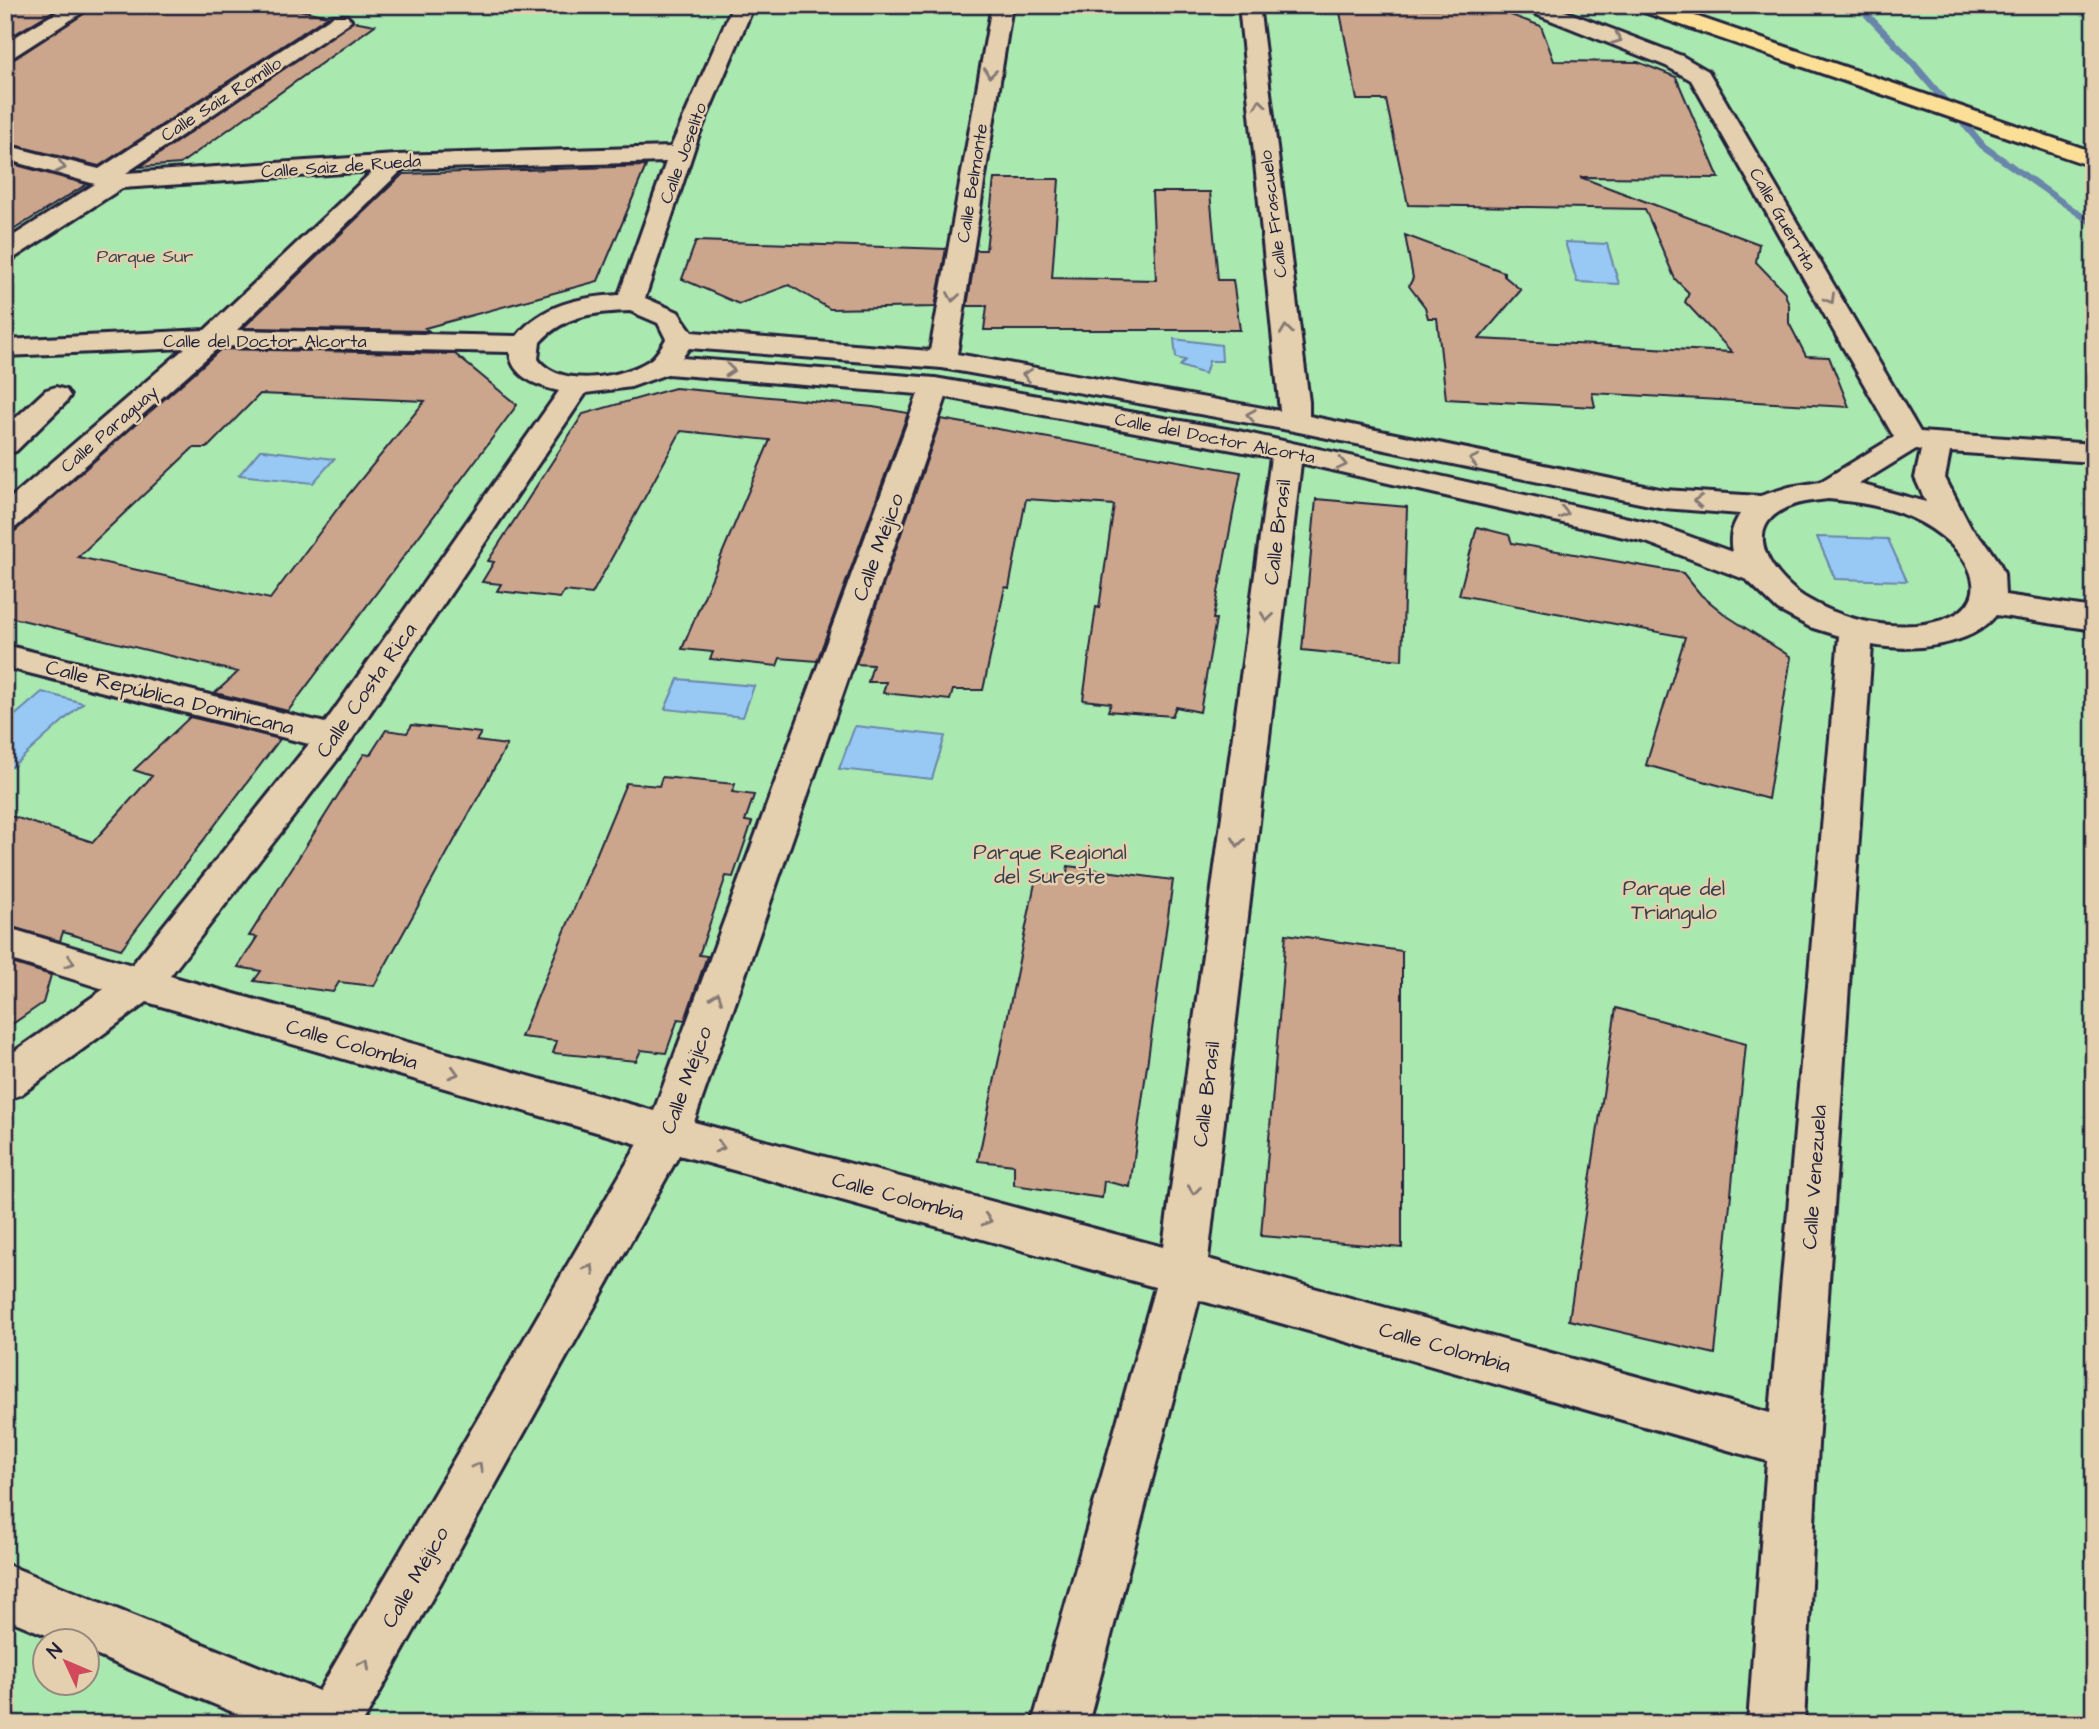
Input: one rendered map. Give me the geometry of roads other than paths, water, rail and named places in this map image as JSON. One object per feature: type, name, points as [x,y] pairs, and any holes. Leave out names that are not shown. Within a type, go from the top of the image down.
[{"type":"main road","points":[[1642,5],[2094,160]]},
{"type":"street","points":[[5,52],[84,5]]},
{"type":"street","name":"Calle Joselito","points":[[630,303],[680,154],[744,5]]},
{"type":"street","name":"Calle Belmonte","points":[[939,374],[1002,5]]},
{"type":"street","name":"Calle Frascuelo","points":[[1248,5],[1294,402],[1291,437]]},
{"type":"street","name":"Calle Guerrita","points":[[1530,5],[1674,61],[1700,76],[1923,441]]},
{"type":"street","name":"Calle Saiz Romillo","points":[[5,253],[340,20]]},
{"type":"street","points":[[5,33],[31,37]]},
{"type":"street","name":"Calle Saiz de Rueda","points":[[5,152],[109,179],[396,162],[680,154]]},
{"type":"street","name":"Calle Paraguay","points":[[5,520],[213,338],[396,162]]},
{"type":"street","points":[[630,303],[651,308],[668,316],[678,326],[680,339],[662,365],[638,377],[608,384],[577,385],[552,381],[534,371],[524,359],[524,344],[538,326],[564,312],[596,304],[630,303]]},
{"type":"street","name":"Calle del Doctor Alcorta","points":[[5,348],[213,338],[524,344]]},
{"type":"street","name":"Calle del Doctor Alcorta","points":[[680,339],[939,374],[1238,440],[1291,437],[1664,499],[1766,506]]},
{"type":"street","name":"Calle del Doctor Alcorta","points":[[662,365],[939,374]]},
{"type":"street","name":"Calle Méjico","points":[[331,1724],[668,1133],[939,374]]},
{"type":"street","name":"Calle Costa Rica","points":[[5,1082],[140,985],[334,738],[577,385]]},
{"type":"street","points":[[5,445],[56,396]]},
{"type":"street","name":"Calle del Doctor Alcorta","points":[[1291,437],[1655,534],[1756,572]]},
{"type":"street","name":"Calle Brasil","points":[[1060,1724],[1184,1273],[1291,437]]},
{"type":"street","points":[[1923,441],[1930,478],[1957,531]]},
{"type":"street","points":[[1828,490],[1923,441],[2094,453]]},
{"type":"street","points":[[1828,490],[1861,492],[1895,500],[1932,516],[1957,531],[1979,553],[1991,578],[1987,603],[1973,619],[1942,632],[1906,636],[1856,630],[1822,620],[1779,595],[1756,572],[1745,544],[1750,523],[1766,506],[1796,494],[1828,490]]},
{"type":"street","points":[[1987,603],[2094,619]]},
{"type":"street","name":"Calle Venezuela","points":[[1776,1724],[1793,1444],[1856,630]]},
{"type":"street","name":"Calle República Dominicana","points":[[5,656],[334,738]]},
{"type":"street","name":"Calle Colombia","points":[[5,942],[140,985],[1793,1444]]},
{"type":"street","points":[[5,1591],[331,1724]]},
{"type":"water","points":[[1565,242],[1607,244],[1619,284],[1577,282]]},
{"type":"water","points":[[1174,339],[1221,345],[1222,361],[1209,361],[1205,374],[1180,366],[1185,360],[1176,358]]},
{"type":"water","points":[[260,450],[334,459],[313,483],[239,475]]},
{"type":"water","points":[[1817,537],[1888,539],[1907,581],[1835,579]]},
{"type":"water","points":[[678,679],[754,686],[743,717],[665,709]]},
{"type":"water","points":[[42,692],[83,703],[12,767],[5,765],[5,724]]},
{"type":"water","points":[[855,726],[945,736],[932,779],[839,769]]},
{"type":"waterway","points":[[1857,5],[1904,53],[1983,146],[2094,225]]},
{"type":"park label","name":"Parque Sur","points":[[145,256]]},
{"type":"park label","name":"Parque Regional del Sureste","points":[[1050,864]]},
{"type":"park label","name":"Parque del Triangulo","points":[[1674,900]]}]
